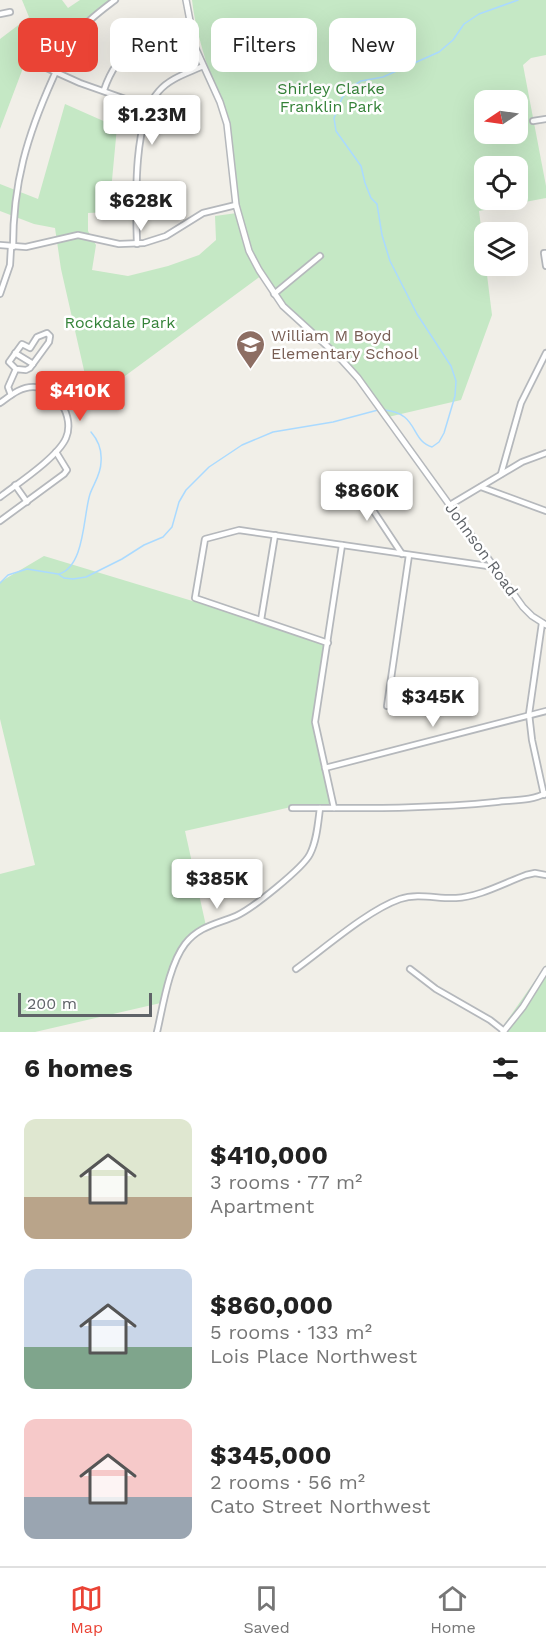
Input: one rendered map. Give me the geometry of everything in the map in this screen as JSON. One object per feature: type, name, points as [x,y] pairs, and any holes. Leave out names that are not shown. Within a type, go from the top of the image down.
[{"type":"street","points":[[92,18],[115,0]]},
{"type":"street","name":"Johnson Road","points":[[186,0],[188,18]]},
{"type":"street","points":[[0,14],[10,12]]},
{"type":"street","name":"Johnson Road","points":[[199,54],[227,124],[236,205],[249,251],[274,294],[296,319],[350,369],[523,607],[544,624]]},
{"type":"street","points":[[137,244],[135,188],[148,107],[155,95],[166,84],[203,66]]},
{"type":"street","points":[[0,294],[10,265],[20,169],[34,120],[56,72],[148,107]]},
{"type":"street","points":[[104,90],[113,72]]},
{"type":"street","points":[[533,121],[546,119]]},
{"type":"street","points":[[0,245],[26,247],[78,236],[119,244],[137,244],[166,236],[203,213],[236,205]]},
{"type":"street","points":[[546,253],[544,253],[546,266]]},
{"type":"street","points":[[274,294],[320,256]]},
{"type":"street","points":[[47,333],[50,336],[49,342],[33,364],[26,370],[16,369],[9,362],[22,344],[30,348],[37,337],[47,333]]},
{"type":"street","points":[[15,353],[33,364]]},
{"type":"street","points":[[501,474],[521,403],[546,353]]},
{"type":"street","points":[[11,395],[8,387],[16,369]]},
{"type":"street","points":[[0,403],[23,389],[47,390],[62,405],[69,430],[62,446],[56,452],[0,496]]},
{"type":"street","points":[[0,522],[64,474],[67,470],[56,452]]},
{"type":"street","points":[[450,505],[522,462],[546,453]]},
{"type":"street","points":[[351,477],[402,554]]},
{"type":"street","points":[[15,485],[27,502]]},
{"type":"street","points":[[481,487],[546,511]]},
{"type":"street","points":[[328,643],[195,598],[205,539],[239,530],[495,567]]},
{"type":"street","points":[[261,620],[275,535]]},
{"type":"street","points":[[334,808],[315,722],[342,545]]},
{"type":"street","points":[[387,706],[409,555]]},
{"type":"street","points":[[292,808],[450,807],[545,795],[532,740],[529,714],[544,624]]},
{"type":"street","points":[[325,768],[546,711]]},
{"type":"street","points":[[157,1032],[178,955],[184,946],[200,929],[249,909],[304,862],[313,848],[320,808]]},
{"type":"street","points":[[296,969],[361,921],[401,898],[470,896],[526,875],[546,874]]},
{"type":"street","points":[[410,969],[436,989],[490,1020],[503,1031],[523,1007],[546,970]]},
{"type":"green space","points":[[22,0],[62,0],[68,8],[80,0],[110,0],[91,18],[29,17]]},
{"type":"green space","points":[[192,0],[546,0],[546,55],[531,58],[523,65],[528,90],[474,90],[474,144],[528,144],[528,91],[546,186],[546,198],[528,201],[528,156],[474,156],[474,210],[484,210],[479,211],[480,222],[474,222],[474,276],[487,276],[492,315],[461,400],[388,417],[357,374],[303,328],[262,275],[91,401],[61,269],[55,228],[34,224],[0,211],[0,184],[38,199],[65,104],[117,127],[109,212],[88,213],[88,231],[96,245],[92,270],[128,276],[199,255],[216,240],[215,216],[237,213],[235,171],[229,137],[200,40],[199,18],[195,18]]},
{"type":"green space","points":[[18,25],[18,72],[21,72],[0,129],[0,39]]},
{"type":"green space","points":[[44,556],[328,642],[316,723],[335,808],[291,807],[185,831],[206,926],[183,947],[165,1002],[35,1032],[0,1032],[0,874],[35,865],[0,719],[0,582]]},
{"type":"green space","points":[[546,965],[546,1032],[499,1032]]},
{"type":"waterway","points":[[383,410],[403,416],[409,421],[420,439],[432,447],[439,442],[444,433],[455,396],[456,381],[451,366],[417,314],[390,261],[382,235],[377,204],[371,198],[361,166],[336,131],[334,118],[342,98],[351,87],[361,81],[383,77],[439,52],[453,40],[464,24],[479,14],[518,0]]},
{"type":"waterway","points":[[0,583],[8,575],[27,569],[58,574],[64,578],[86,577],[163,537],[172,527],[179,502],[186,490],[209,467],[242,445],[273,432],[333,422],[378,410]]},
{"type":"waterway","points":[[59,574],[68,569],[78,551],[90,494],[100,471],[100,450],[91,432]]},
{"type":"place","name":"William M Boyd Elementary School","points":[[250,370]]},
{"type":"park label","name":"Shirley Clarke Franklin Park","points":[[331,97]]},
{"type":"park label","name":"Rockdale Park","points":[[120,322]]}]
